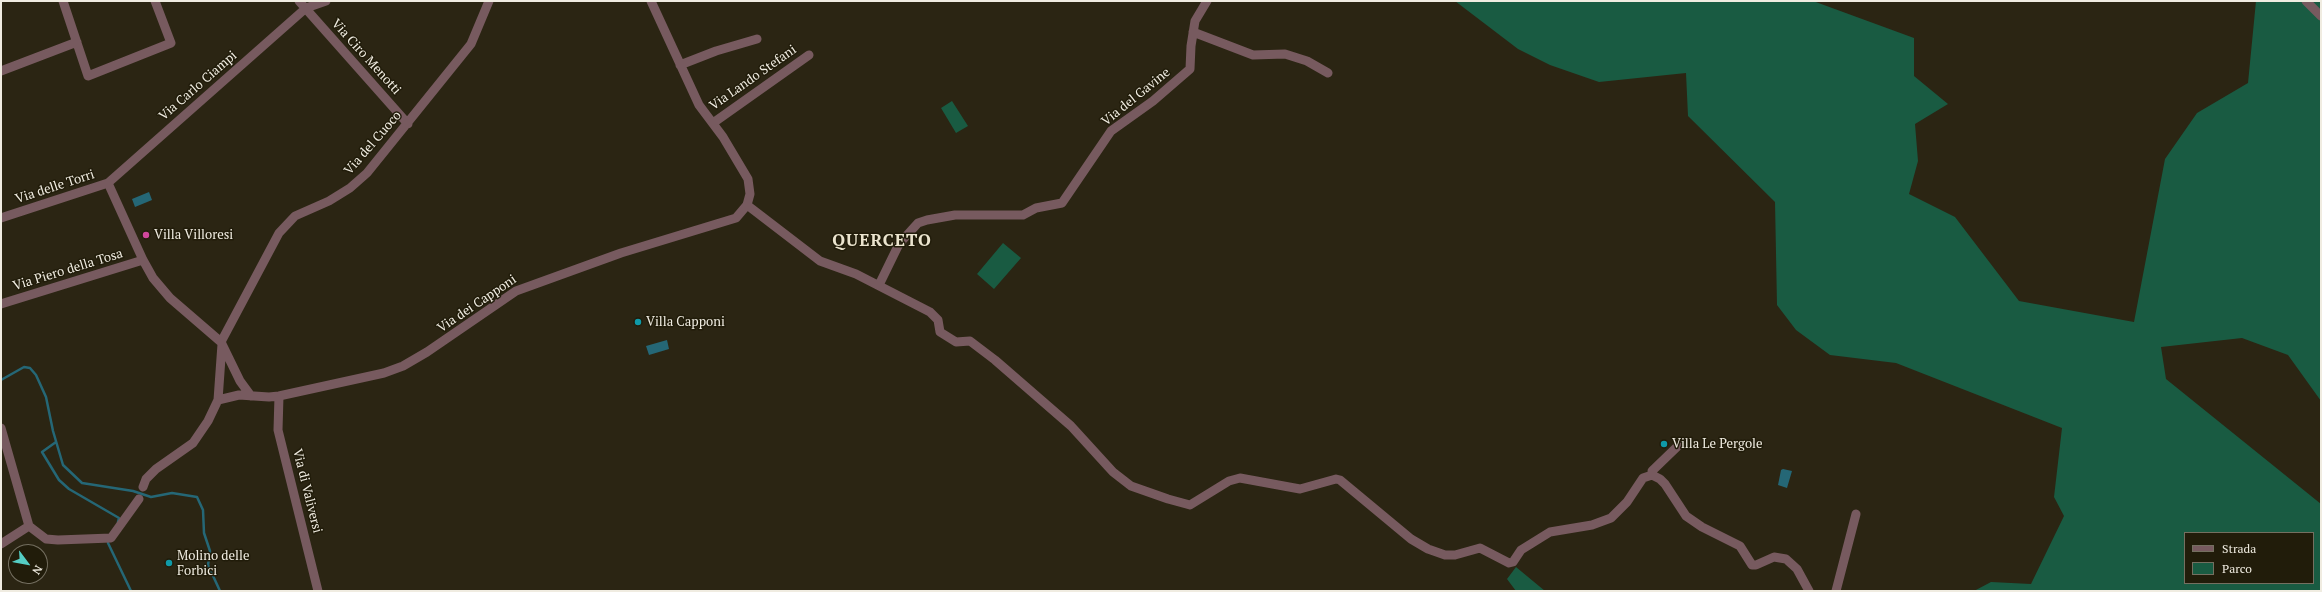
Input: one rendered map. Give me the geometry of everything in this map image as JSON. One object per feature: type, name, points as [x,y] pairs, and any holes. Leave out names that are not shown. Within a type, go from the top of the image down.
[{"type":"street","points":[[63,1],[88,76],[171,43],[155,1]]},
{"type":"street","name":"Via Ciro Menotti","points":[[299,1],[408,124]]},
{"type":"street","points":[[306,8],[326,1]]},
{"type":"street","name":"Via del Cuoco","points":[[221,343],[279,233],[295,216],[329,201],[350,188],[367,173],[472,44],[489,1]]},
{"type":"street","points":[[651,1],[699,105],[713,123],[748,178],[750,194],[747,205],[820,261],[880,285],[930,312],[938,320],[940,332],[956,342],[970,341],[995,360],[1071,426],[1104,464],[1128,484],[1190,505],[1235,479],[1246,478],[1300,489],[1336,479],[1340,480],[1411,539],[1428,549],[1445,555],[1455,555],[1480,548],[1509,563],[1513,562],[1521,550],[1550,532],[1592,525],[1611,518],[1627,502],[1643,478],[1652,475],[1660,478],[1665,484],[1686,516],[1702,527],[1740,546],[1752,565],[1756,565],[1774,557],[1786,559],[1797,569],[1809,591]]},
{"type":"street","name":"Via del Gavine","points":[[880,285],[899,244],[918,223],[926,220],[956,215],[1023,215],[1036,208],[1062,203],[1111,131],[1153,101],[1190,69],[1195,21],[1207,1]]},
{"type":"street","points":[[2306,1],[2321,16]]},
{"type":"street","name":"Via Carlo Ciampi","points":[[108,183],[306,8]]},
{"type":"street","points":[[1193,32],[1253,55],[1285,54],[1307,61],[1328,73]]},
{"type":"street","points":[[680,65],[716,51],[757,39]]},
{"type":"street","points":[[1,71],[77,42]]},
{"type":"street","name":"Via Lando Stefani","points":[[713,123],[809,55]]},
{"type":"street","name":"Via delle Torri","points":[[1,218],[108,183],[143,260],[170,298],[221,343],[240,381],[251,396]]},
{"type":"street","name":"Via dei Capponi","points":[[218,400],[239,394],[251,396],[279,396],[366,378],[403,366],[427,352],[516,291],[621,253],[736,218],[747,205]]},
{"type":"street","name":"Via Piero della Tosa","points":[[1,304],[143,260]]},
{"type":"street","points":[[143,487],[146,479],[156,470],[193,443],[208,421],[218,400],[221,343]]},
{"type":"street","name":"Via di Valiversi","points":[[279,396],[278,430],[318,591]]},
{"type":"street","points":[[1,428],[29,526],[46,539],[111,538],[139,499]]},
{"type":"street","points":[[1652,475],[1652,471],[1681,443]]},
{"type":"street","points":[[1836,591],[1856,514]]},
{"type":"street","points":[[1,544],[29,526]]},
{"type":"green space","points":[[1455,1],[1813,1],[1914,38],[1914,76],[1948,104],[1915,124],[1918,161],[1909,194],[1955,217],[2019,301],[2134,322],[2165,159],[2197,113],[2248,83],[2256,1],[2321,1],[2321,401],[2288,355],[2242,338],[2161,347],[2166,379],[2321,504],[2321,591],[1974,591],[1991,582],[2031,584],[2064,516],[2054,497],[2062,428],[1896,363],[1830,355],[1796,330],[1777,305],[1775,202],[1688,116],[1686,73],[1599,82],[1550,65],[1518,49]]},
{"type":"green space","points":[[952,101],[968,126],[956,133],[941,108]]},
{"type":"green space","points":[[1003,243],[1021,258],[994,289],[977,274]]},
{"type":"green space","points":[[1516,567],[1545,591],[1516,591],[1507,579]]},
{"type":"water","points":[[149,192],[152,200],[135,207],[132,199]]},
{"type":"water","points":[[667,340],[669,349],[649,355],[646,346]]},
{"type":"water","points":[[1781,470],[1792,471],[1787,488],[1778,485]]},
{"type":"waterway","points":[[1,380],[24,367],[30,368],[36,375],[46,397],[53,431],[63,465],[82,483],[133,491],[151,497],[172,493],[197,497],[203,510],[204,533],[210,551],[208,565],[220,591]]},
{"type":"waterway","points":[[56,442],[42,452],[59,480],[69,489],[119,518],[118,522]]},
{"type":"waterway","points":[[108,543],[131,591]]},
{"type":"place","name":"Villa Villoresi","points":[[146,235]]},
{"type":"place","name":"Villa Capponi","points":[[638,322]]},
{"type":"place","name":"Villa Le Pergole","points":[[1664,444]]},
{"type":"place","name":"Molino delle Forbici","points":[[169,563]]},
{"type":"district","name":"QUERCETO","points":[[882,241]]}]
